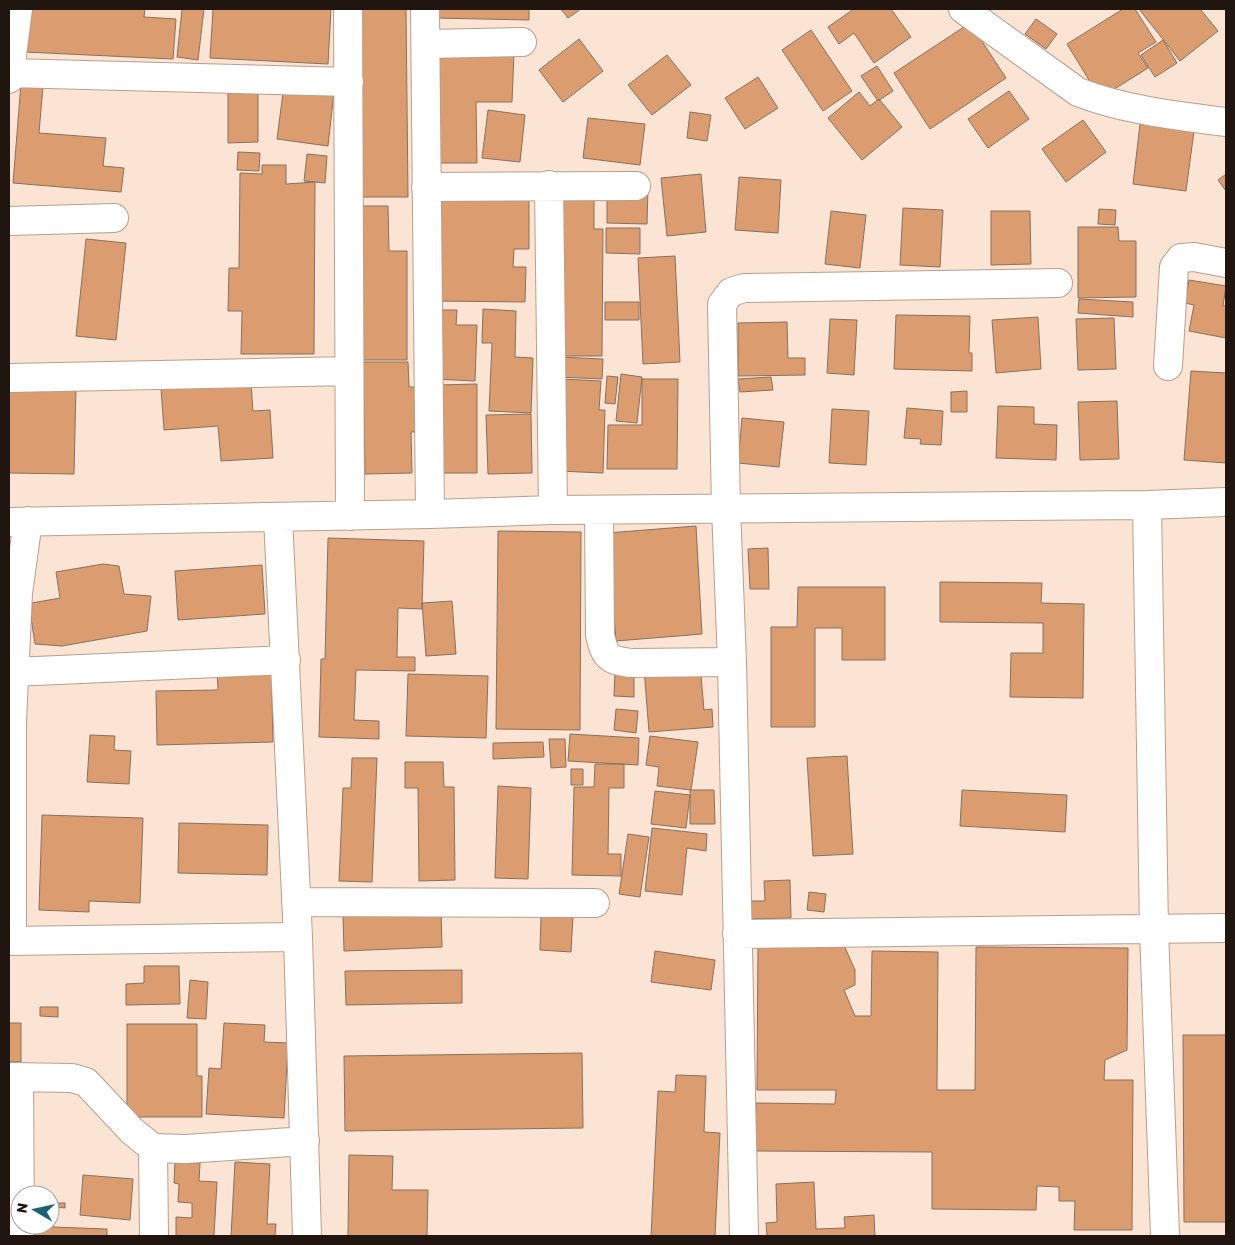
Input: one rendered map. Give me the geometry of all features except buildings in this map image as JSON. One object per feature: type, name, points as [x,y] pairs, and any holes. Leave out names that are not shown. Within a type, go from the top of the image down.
[{"type":"street","points":[[9,80],[18,9]]},
{"type":"street","points":[[348,9],[350,516]]},
{"type":"street","points":[[425,9],[430,514]]},
{"type":"street","points":[[963,9],[1078,92],[1098,100],[1226,122]]},
{"type":"street","points":[[426,44],[522,42]]},
{"type":"street","points":[[9,73],[349,82]]},
{"type":"street","points":[[549,185],[553,510]]},
{"type":"street","points":[[426,187],[636,186]]},
{"type":"street","points":[[9,221],[114,218]]},
{"type":"street","points":[[1168,366],[1174,267],[1182,258],[1194,257],[1226,263]]},
{"type":"street","points":[[744,1236],[732,662],[726,508],[722,304],[731,292],[744,288],[1058,283]]},
{"type":"street","points":[[9,378],[349,371]]},
{"type":"street","points":[[298,937],[11,941],[10,722],[13,672],[13,593],[18,521],[350,516],[553,510],[1147,505],[1226,502]]},
{"type":"street","points":[[1147,505],[1154,929],[1165,1236]]},
{"type":"street","points":[[599,510],[600,635],[607,657],[618,662],[631,663],[732,662]]},
{"type":"street","points":[[278,517],[298,937],[307,1236]]},
{"type":"street","points":[[13,672],[286,660]]},
{"type":"street","points":[[296,902],[594,903]]},
{"type":"street","points":[[738,934],[1226,928]]},
{"type":"street","points":[[20,1236],[14,1077],[72,1078],[86,1082],[132,1131],[152,1148],[186,1149],[305,1141]]},
{"type":"street","points":[[152,1148],[154,1236]]}]
